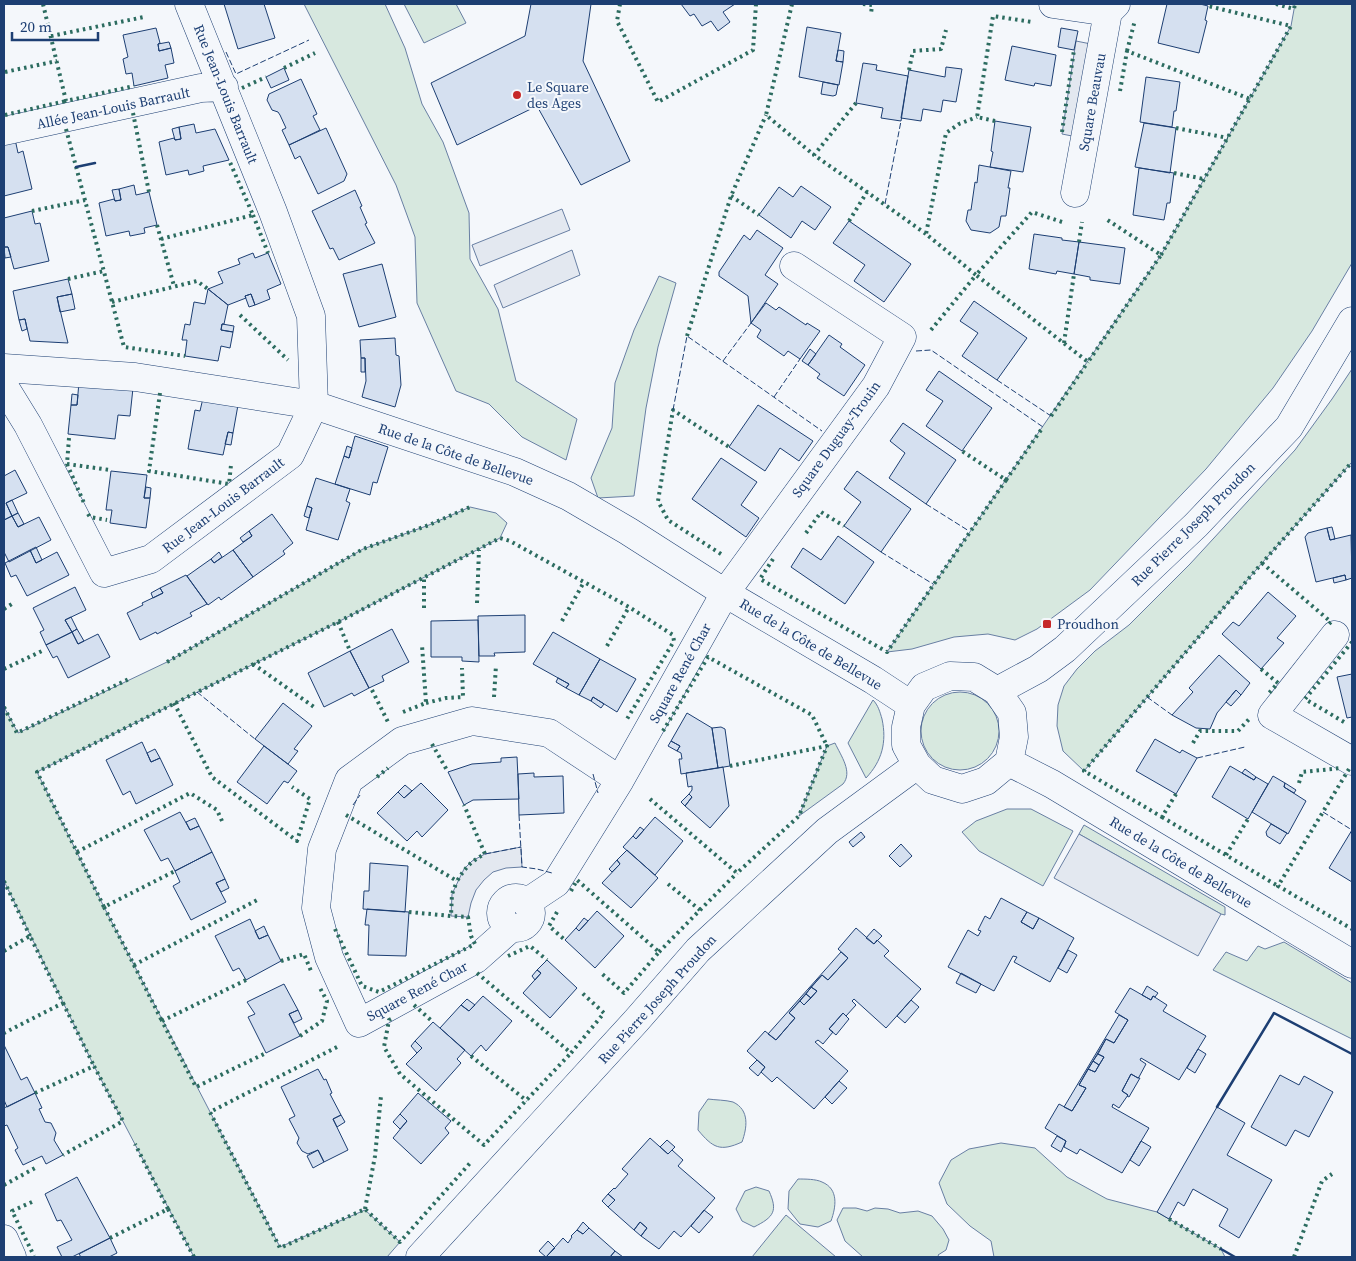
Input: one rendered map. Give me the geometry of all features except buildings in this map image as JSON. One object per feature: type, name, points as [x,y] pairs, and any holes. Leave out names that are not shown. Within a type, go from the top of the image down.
[{"type":"street","name":"Rue Jean-Louis Barrault","points":[[4,386],[28,425],[104,573],[151,559],[290,455],[314,405],[311,316],[224,86],[189,4]]},
{"type":"street","name":"Square Beauvau","points":[[1053,4],[1112,8],[1075,193]]},
{"type":"street","name":"Allée Jean-Louis Barrault","points":[[4,131],[201,88],[224,86]]},
{"type":"street","name":"Square Duguay-Trouin","points":[[725,593],[876,386],[902,337],[794,266]]},
{"type":"street","name":"Rue Pierre Joseph Proudon","points":[[997,691],[1038,669],[1066,649],[1196,525],[1289,426],[1352,320]]},
{"type":"street","name":"Rue de la Côte de Bellevue","points":[[4,368],[135,377],[314,405],[515,472],[568,496],[628,531],[725,593],[873,680],[911,706]]},
{"type":"street","name":"Square René Char","points":[[620,780],[549,732],[472,721],[402,741],[349,780],[322,849],[316,908],[329,957],[359,1023],[476,959],[512,927],[522,926],[529,920],[530,911],[526,903],[556,883],[620,780],[725,593]]},
{"type":"street","points":[[1335,635],[1272,715],[1352,761]]},
{"type":"street","points":[[950,676],[974,677],[997,691],[1012,713],[1014,737],[1009,762],[986,781],[962,789],[933,780],[917,765],[906,745],[906,727],[911,706],[924,687],[950,676]]},
{"type":"street","name":"Rue de la Côte de Bellevue","points":[[1009,762],[1052,784],[1352,964]]},
{"type":"street","name":"Rue Pierre Joseph Proudon","points":[[420,1257],[636,1022],[698,950],[827,831],[917,765]]},
{"type":"street","points":[[4,1239],[12,1253],[12,1257]]},
{"type":"shaded area","points":[[304,4],[385,4],[405,48],[422,104],[443,142],[469,213],[470,259],[498,309],[516,381],[577,419],[566,460],[522,437],[489,404],[456,391],[417,303],[415,237],[396,185]]},
{"type":"shaded area","points":[[404,4],[456,4],[466,23],[424,43]]},
{"type":"shaded area","points":[[1295,4],[1352,4],[1352,263],[1312,331],[1273,388],[1206,469],[1090,590],[1037,629],[1015,640],[988,634],[954,637],[912,649],[887,652],[1161,255],[1291,26]]},
{"type":"shaded area","points":[[1076,41],[1096,45],[1082,138],[1062,134]]},
{"type":"shaded area","points":[[562,209],[570,230],[480,266],[472,245]]},
{"type":"shaded area","points":[[572,250],[580,275],[503,308],[494,285]]},
{"type":"shaded area","points":[[659,276],[676,283],[658,347],[646,408],[634,496],[598,498],[591,478],[612,428],[615,383],[634,330]]},
{"type":"shaded area","points":[[1352,369],[1352,462],[1262,563],[1084,771],[1063,751],[1057,726],[1058,705],[1064,686],[1077,669],[1095,651],[1129,625],[1190,564],[1295,450]]},
{"type":"shaded area","points":[[470,507],[496,513],[507,523],[500,538],[338,622],[37,772],[105,909],[280,1247],[365,1210],[400,1242],[387,1257],[194,1257],[94,1066],[4,881],[4,707],[18,733],[167,662],[363,549],[429,525]]},
{"type":"shaded area","points":[[960,692],[975,695],[987,704],[996,716],[999,731],[996,746],[987,758],[975,767],[960,770],[945,767],[933,758],[924,746],[921,731],[924,716],[933,704],[945,695]]},
{"type":"shaded area","points":[[873,700],[878,706],[882,719],[884,736],[882,751],[876,765],[866,778],[848,743]]},
{"type":"shaded area","points":[[835,743],[845,764],[846,779],[843,784],[799,816],[827,746]]},
{"type":"shaded area","points":[[1007,809],[1031,809],[1073,831],[1043,886],[979,851],[962,832],[976,821]]},
{"type":"shaded area","points":[[1084,825],[1225,907],[1225,915],[1079,834]]},
{"type":"shaded area","points":[[1079,834],[1221,914],[1198,956],[1054,878]]},
{"type":"shaded area","points":[[521,847],[522,867],[506,868],[493,872],[476,890],[468,917],[451,916],[452,894],[464,869],[472,861],[485,854]]},
{"type":"shaded area","points":[[1284,942],[1352,983],[1352,1039],[1213,970],[1226,952],[1247,961],[1258,946],[1265,949]]},
{"type":"shaded area","points":[[708,1099],[733,1102],[742,1110],[745,1114],[746,1125],[742,1142],[728,1147],[717,1146],[708,1141],[698,1130],[699,1112]]},
{"type":"shaded area","points":[[1001,1143],[1035,1148],[1067,1177],[1107,1199],[1157,1212],[1221,1249],[1225,1257],[994,1257],[991,1241],[970,1226],[947,1204],[939,1183],[951,1160],[969,1149]]},
{"type":"shaded area","points":[[798,1179],[820,1181],[831,1189],[834,1194],[835,1204],[831,1221],[818,1227],[800,1224],[788,1209],[789,1191]]},
{"type":"shaded area","points":[[756,1187],[769,1191],[773,1209],[766,1220],[754,1227],[742,1221],[736,1209],[745,1191]]},
{"type":"shaded area","points":[[843,1208],[856,1208],[867,1211],[875,1208],[888,1209],[900,1213],[918,1211],[932,1216],[949,1240],[946,1250],[938,1255],[939,1257],[863,1257],[845,1241],[837,1220]]},
{"type":"shaded area","points":[[786,1215],[836,1257],[752,1257]]},
{"type":"hedge","points":[[43,4],[66,101],[134,86]]},
{"type":"hedge","points":[[620,4],[617,21],[658,102],[753,50],[756,4]]},
{"type":"hedge","points":[[792,4],[766,115],[814,155]]},
{"type":"hedge","points":[[863,4],[872,5],[871,14]]},
{"type":"hedge","points":[[1276,4],[1294,9],[1295,4]]},
{"type":"hedge","points":[[1161,255],[1291,26],[1208,6]]},
{"type":"hedge","points":[[995,121],[977,117],[993,16],[1032,22]]},
{"type":"hedge","points":[[51,36],[144,17]]},
{"type":"hedge","points":[[1127,51],[1135,20]]},
{"type":"hedge","points":[[909,70],[913,51],[941,49],[946,30]]},
{"type":"hedge","points":[[1062,132],[1074,50]]},
{"type":"hedge","points":[[1120,91],[1127,51],[1250,99]]},
{"type":"hedge","points":[[284,68],[315,53]]},
{"type":"hedge","points":[[5,72],[57,61]]},
{"type":"hedge","points":[[242,88],[266,77]]},
{"type":"hedge","points":[[5,115],[66,101]]},
{"type":"hedge","points":[[856,103],[814,155],[867,192]]},
{"type":"hedge","points":[[133,113],[149,192]]},
{"type":"hedge","points":[[687,336],[731,196],[766,115]]},
{"type":"hedge","points":[[931,330],[976,275],[926,234],[946,133],[959,124],[977,117]]},
{"type":"hedge","points":[[1176,128],[1228,138]]},
{"type":"hedge","points":[[66,129],[124,347],[185,356]]},
{"type":"hedge","points":[[161,239],[253,215],[229,160]]},
{"type":"hedge","points":[[1174,173],[1204,179]]},
{"type":"hedge","points":[[849,221],[867,192],[926,234]]},
{"type":"hedge","points":[[731,196],[759,215]]},
{"type":"hedge","points":[[32,211],[85,200]]},
{"type":"hedge","points":[[1062,222],[1032,212],[976,275],[1088,362],[1161,255],[1106,219]]},
{"type":"hedge","points":[[253,215],[268,253]]},
{"type":"hedge","points":[[1079,242],[1082,222]]},
{"type":"hedge","points":[[157,225],[174,286]]},
{"type":"hedge","points":[[68,279],[104,271]]},
{"type":"hedge","points":[[1064,343],[1074,274]]},
{"type":"hedge","points":[[112,302],[197,281],[208,289]]},
{"type":"hedge","points":[[240,315],[288,360]]},
{"type":"hedge","points":[[1051,416],[1088,362]]},
{"type":"hedge","points":[[160,393],[149,471],[229,484],[231,465]]},
{"type":"hedge","points":[[721,554],[668,520],[658,501],[673,410],[729,447]]},
{"type":"hedge","points":[[1006,480],[1043,427]]},
{"type":"hedge","points":[[69,438],[67,464],[110,470]]},
{"type":"hedge","points":[[773,559],[760,579],[887,652],[1006,480],[962,451]]},
{"type":"hedge","points":[[1176,794],[1162,817],[1084,771],[1262,563],[1352,462]]},
{"type":"hedge","points":[[67,464],[84,503]]},
{"type":"hedge","points":[[167,662],[363,549],[429,525],[470,507]]},
{"type":"hedge","points":[[806,533],[821,512],[844,526]]},
{"type":"hedge","points":[[88,514],[90,517],[107,520]]},
{"type":"hedge","points":[[222,821],[217,810],[190,793],[77,852],[37,772],[338,622],[500,538],[510,541],[629,607],[673,635],[674,641],[627,719]]},
{"type":"hedge","points":[[477,603],[479,550]]},
{"type":"hedge","points":[[1262,563],[1331,622],[1328,625]]},
{"type":"hedge","points":[[424,578],[424,608]]},
{"type":"hedge","points":[[562,621],[584,582]]},
{"type":"hedge","points":[[4,609],[15,602]]},
{"type":"hedge","points":[[607,646],[629,607]]},
{"type":"hedge","points":[[338,622],[350,651]]},
{"type":"hedge","points":[[1344,722],[1305,699],[1352,642]]},
{"type":"hedge","points":[[403,712],[426,703],[422,645]]},
{"type":"hedge","points":[[4,669],[42,651]]},
{"type":"hedge","points":[[663,731],[708,657],[812,715],[827,746]]},
{"type":"hedge","points":[[253,664],[314,707]]},
{"type":"hedge","points":[[494,697],[496,665]]},
{"type":"hedge","points":[[426,703],[446,698],[463,697],[462,668]]},
{"type":"hedge","points":[[1261,669],[1278,683],[1269,693]]},
{"type":"hedge","points":[[4,707],[17,733],[131,678]]},
{"type":"hedge","points":[[372,690],[388,722]]},
{"type":"hedge","points":[[174,703],[212,777],[297,841],[310,799],[292,787]]},
{"type":"hedge","points":[[1193,743],[1200,731],[1238,731],[1251,717]]},
{"type":"hedge","points":[[432,744],[448,772]]},
{"type":"hedge","points":[[650,799],[737,873],[799,816],[827,746],[730,766]]},
{"type":"hedge","points":[[377,777],[388,768]]},
{"type":"hedge","points":[[1299,783],[1302,772],[1342,768]]},
{"type":"hedge","points":[[1349,769],[1278,886],[1352,929]]},
{"type":"hedge","points":[[346,815],[457,881],[469,865],[485,854],[464,805]]},
{"type":"hedge","points":[[1162,817],[1278,886]]},
{"type":"hedge","points":[[1226,855],[1248,819]]},
{"type":"hedge","points":[[77,852],[104,907],[175,871]]},
{"type":"hedge","points":[[700,910],[737,873]]},
{"type":"hedge","points":[[571,891],[577,880],[659,952],[624,993],[600,972]]},
{"type":"hedge","points":[[4,881],[30,936]]},
{"type":"hedge","points":[[409,912],[451,916],[452,894],[457,881]]},
{"type":"hedge","points":[[659,952],[700,910],[668,884]]},
{"type":"hedge","points":[[104,907],[134,965],[259,899]]},
{"type":"hedge","points":[[557,912],[549,926],[565,940]]},
{"type":"hedge","points":[[335,929],[362,986],[379,992],[475,944],[471,936],[468,917],[451,916]]},
{"type":"hedge","points":[[4,951],[30,936],[63,1003],[4,1033]]},
{"type":"hedge","points":[[508,956],[530,946],[547,960]]},
{"type":"hedge","points":[[281,961],[304,954],[311,971]]},
{"type":"hedge","points":[[134,965],[162,1021]]},
{"type":"hedge","points":[[477,973],[571,1053],[604,1013],[581,992]]},
{"type":"hedge","points":[[246,980],[162,1021],[196,1087],[266,1053]]},
{"type":"hedge","points":[[300,1036],[322,1021],[327,1001],[320,988]]},
{"type":"hedge","points":[[63,1003],[94,1066]]},
{"type":"hedge","points":[[414,1005],[433,1022]]},
{"type":"hedge","points":[[391,1019],[389,1020],[384,1047],[400,1074],[484,1145],[571,1053]]},
{"type":"hedge","points":[[337,1047],[210,1112],[280,1248],[365,1209],[400,1242],[471,1162]]},
{"type":"hedge","points":[[471,1056],[527,1101]]},
{"type":"hedge","points":[[35,1093],[94,1066],[123,1121],[63,1155]]},
{"type":"hedge","points":[[365,1209],[375,1156],[381,1096]]},
{"type":"hedge","points":[[110,1238],[168,1209],[135,1144]]},
{"type":"hedge","points":[[4,1185],[35,1168]]},
{"type":"hedge","points":[[1294,1257],[1322,1181],[1332,1174]]},
{"type":"hedge","points":[[32,1202],[12,1211],[34,1256]]},
{"type":"hedge","points":[[168,1209],[194,1257]]},
{"type":"hedge","points":[[1169,1219],[1221,1249]]},
{"type":"fence","points":[[226,52],[236,74],[309,40]]},
{"type":"fence","points":[[885,204],[901,121]]},
{"type":"fence","points":[[723,361],[751,323]]},
{"type":"fence","points":[[673,410],[687,336],[822,431]]},
{"type":"fence","points":[[916,351],[931,350],[1043,427]]},
{"type":"fence","points":[[774,397],[800,359]]},
{"type":"fence","points":[[997,380],[1051,416]]},
{"type":"fence","points":[[926,504],[969,531]]},
{"type":"fence","points":[[881,552],[933,584]]},
{"type":"fence","points":[[197,692],[255,739]]},
{"type":"fence","points":[[1147,697],[1172,715]]},
{"type":"fence","points":[[1197,758],[1245,747]]},
{"type":"fence","points":[[593,774],[598,793]]},
{"type":"fence","points":[[353,805],[360,795]]},
{"type":"fence","points":[[1323,812],[1352,830]]},
{"type":"fence","points":[[519,815],[522,867],[552,873]]},
{"type":"fence","points":[[485,854],[521,847]]},
{"type":"wall","points":[[76,167],[95,163]]},
{"type":"wall","points":[[1217,1107],[1274,1013],[1352,1054]]},
{"type":"wall","points":[[1221,1249],[1235,1257]]},
{"type":"place","name":"Le Square des Ages","points":[[517,95]]},
{"type":"place","name":"Proudhon","points":[[1047,624]]}]
